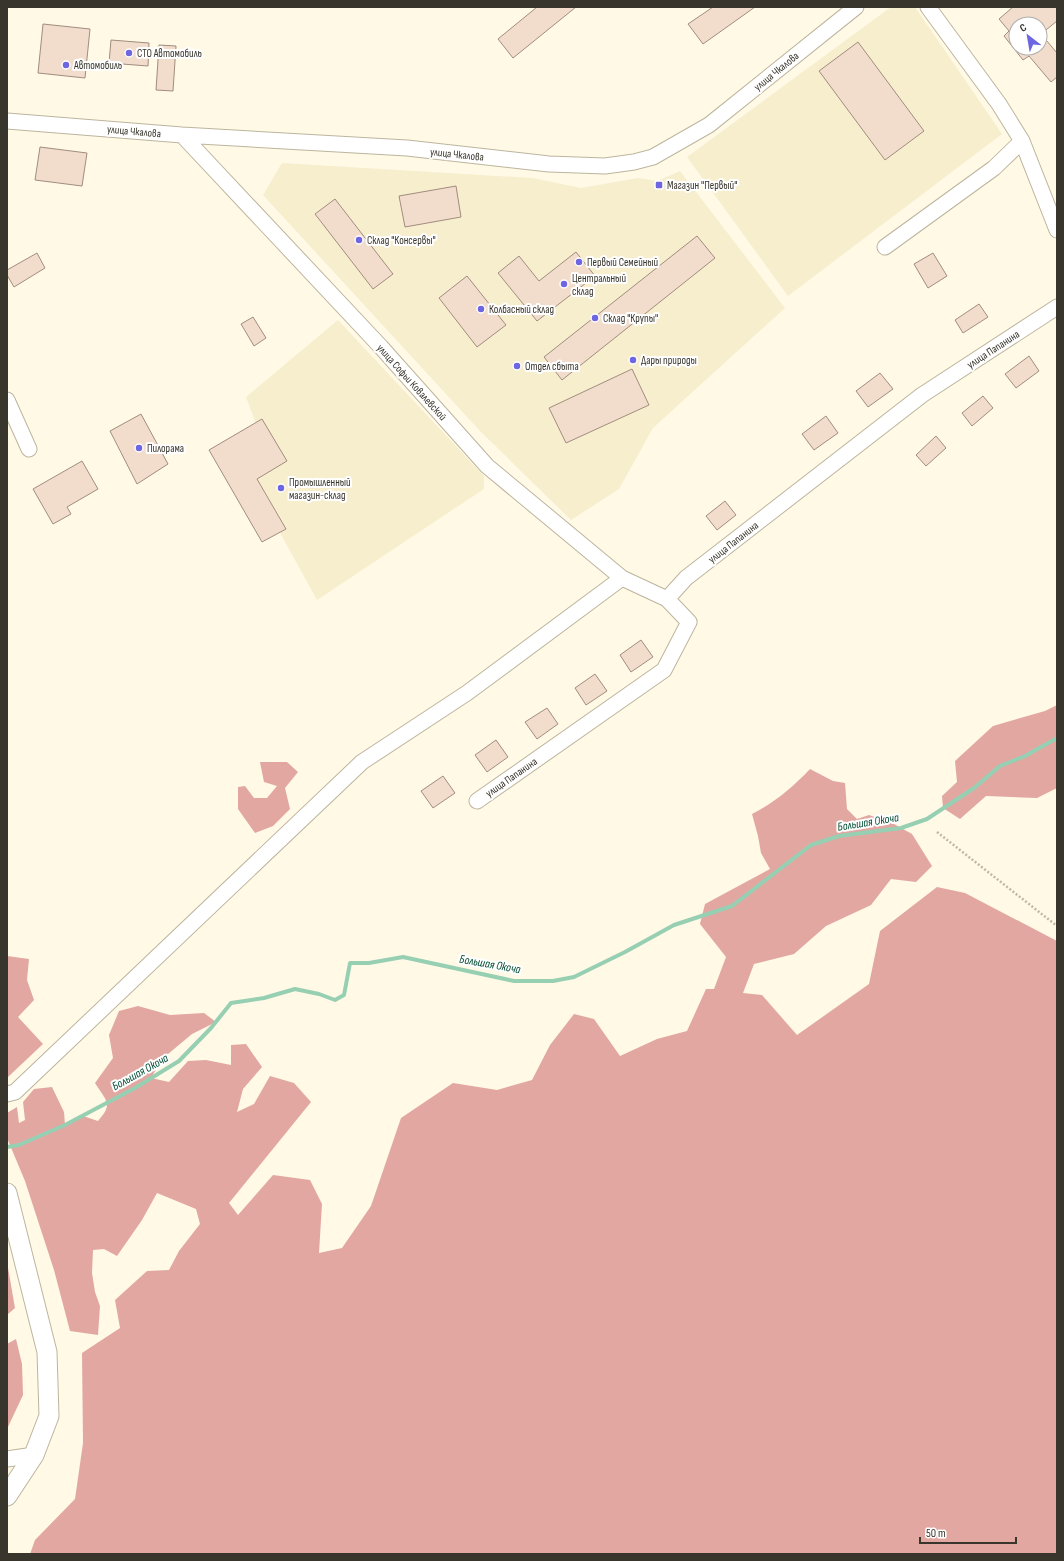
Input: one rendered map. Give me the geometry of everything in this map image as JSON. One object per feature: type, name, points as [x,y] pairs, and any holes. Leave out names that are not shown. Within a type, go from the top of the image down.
[{"type":"main road","points":[[7,1194],[47,1352],[49,1416],[34,1455],[7,1496]]},
{"type":"street","name":"улица Чкалова","points":[[7,121],[407,148],[549,164],[605,166],[634,162],[663,152],[709,124],[856,7]]},
{"type":"street","points":[[928,7],[998,104],[1022,141],[1057,230]]},
{"type":"street","name":"улица Софьи Ковалевской","points":[[182,134],[381,347],[487,466],[622,578],[667,599]]},
{"type":"street","points":[[885,247],[994,168],[1022,141]]},
{"type":"street","name":"улица Папанина","points":[[478,801],[664,670],[689,622],[667,599],[686,578],[922,395],[1057,308]]},
{"type":"street","points":[[7,400],[29,449]]},
{"type":"street","points":[[7,1094],[15,1092],[362,762],[467,693],[622,578]]},
{"type":"street","points":[[7,1459],[34,1455]]},
{"type":"path","points":[[937,832],[1057,926]]},
{"type":"shaded area","points":[[891,7],[915,7],[1002,134],[788,296],[687,157]]},
{"type":"shaded area","points":[[282,163],[533,178],[581,188],[638,178],[657,181],[680,171],[785,308],[653,428],[619,489],[571,520],[480,431],[263,195]]},
{"type":"shaded area","points":[[338,320],[484,476],[484,489],[317,600],[229,440],[256,424],[246,397]]},
{"type":"shaded area","points":[[1057,705],[1057,788],[1037,798],[986,796],[960,819],[943,808],[942,796],[957,782],[955,761],[993,726],[1045,711]]},
{"type":"shaded area","points":[[260,762],[287,762],[298,772],[285,788],[290,809],[273,826],[255,833],[238,809],[238,787],[245,786],[254,798],[267,798],[277,786],[264,782]]},
{"type":"shaded area","points":[[810,769],[833,781],[845,783],[847,809],[857,819],[869,815],[894,824],[912,834],[932,866],[916,882],[891,879],[871,905],[826,926],[794,954],[754,964],[743,993],[762,995],[797,1035],[869,984],[880,931],[937,887],[965,893],[1057,941],[1057,1554],[30,1554],[35,1540],[75,1499],[83,1443],[82,1353],[120,1328],[115,1300],[147,1271],[169,1270],[179,1251],[200,1224],[196,1209],[157,1193],[142,1220],[117,1256],[104,1249],[93,1250],[92,1273],[95,1292],[100,1306],[98,1335],[70,1331],[54,1270],[25,1181],[7,1138],[7,1113],[17,1107],[19,1123],[25,1120],[23,1102],[34,1089],[52,1087],[64,1112],[65,1125],[83,1116],[98,1121],[106,1110],[107,1102],[95,1083],[113,1058],[109,1035],[119,1011],[138,1006],[170,1015],[204,1013],[216,1022],[192,1034],[162,1059],[151,1078],[169,1082],[188,1061],[206,1060],[231,1065],[231,1045],[246,1044],[262,1067],[243,1089],[237,1112],[254,1104],[270,1076],[294,1083],[311,1102],[229,1203],[238,1215],[273,1175],[310,1180],[322,1204],[319,1253],[342,1248],[371,1206],[401,1118],[453,1083],[497,1090],[532,1080],[550,1045],[574,1014],[594,1019],[620,1056],[657,1039],[687,1031],[706,989],[714,989],[726,957],[700,924],[705,904],[770,869],[761,853],[752,814],[783,794]]},
{"type":"shaded area","points":[[7,956],[29,959],[27,980],[34,1000],[18,1017],[43,1044],[8,1077],[7,1076]]},
{"type":"shaded area","points":[[7,1262],[15,1308],[7,1315]]},
{"type":"shaded area","points":[[16,1339],[22,1364],[23,1395],[7,1429],[7,1344]]},
{"type":"building","points":[[537,7],[576,7],[513,58],[498,39]]},
{"type":"building","points":[[713,7],[755,7],[703,44],[688,24]]},
{"type":"building","points":[[1013,7],[1057,7],[1057,21],[1048,28],[1048,16],[1008,16],[1008,30],[999,19]]},
{"type":"building","points":[[43,24],[90,29],[85,78],[38,73]]},
{"type":"building","points":[[1008,32],[1008,41],[1004,36]]},
{"type":"building","name":"СТО Автомобиль","points":[[111,40],[149,43],[148,66],[109,63]]},
{"type":"building","points":[[858,42],[924,131],[885,160],[819,71]]},
{"type":"building","points":[[1048,42],[1057,53],[1057,77],[1051,82],[1029,56],[1048,56]]},
{"type":"building","points":[[159,45],[176,46],[173,91],[156,90]]},
{"type":"building","points":[[1020,56],[1029,56],[1023,60]]},
{"type":"building","points":[[40,147],[87,153],[82,186],[35,180]]},
{"type":"building","points":[[456,186],[461,217],[405,227],[399,196]]},
{"type":"building","points":[[335,199],[393,274],[373,289],[315,214]]},
{"type":"building","points":[[697,236],[715,258],[562,380],[544,357]]},
{"type":"building","points":[[576,252],[595,276],[537,321],[498,273],[519,256],[539,281]]},
{"type":"building","points":[[37,253],[45,268],[14,287],[7,275],[7,270]]},
{"type":"building","points":[[933,253],[947,276],[928,288],[914,264]]},
{"type":"building","points":[[467,276],[506,325],[477,347],[439,298]]},
{"type":"building","points":[[979,304],[988,317],[963,333],[955,320]]},
{"type":"building","points":[[253,317],[266,338],[254,346],[241,324]]},
{"type":"building","points":[[1029,356],[1039,371],[1016,388],[1005,374]]},
{"type":"building","points":[[632,369],[649,405],[566,443],[549,408]]},
{"type":"building","points":[[880,373],[893,389],[868,407],[856,391]]},
{"type":"building","points":[[983,396],[993,408],[972,426],[962,413]]},
{"type":"building","name":"Пилорама","points":[[141,414],[168,464],[137,484],[110,431]]},
{"type":"building","points":[[826,416],[838,433],[814,450],[802,434]]},
{"type":"building","points":[[262,419],[287,461],[257,479],[286,529],[262,542],[209,450]]},
{"type":"building","points":[[936,436],[946,448],[926,466],[916,455]]},
{"type":"building","points":[[82,461],[98,489],[67,507],[71,514],[53,524],[33,489]]},
{"type":"building","points":[[725,501],[736,515],[717,530],[706,516]]},
{"type":"building","points":[[641,640],[653,657],[631,672],[620,655]]},
{"type":"building","points":[[595,674],[607,691],[586,705],[575,688]]},
{"type":"building","points":[[547,708],[558,724],[537,739],[525,722]]},
{"type":"building","points":[[496,740],[508,757],[487,772],[475,755]]},
{"type":"building","points":[[443,776],[455,793],[433,808],[421,791]]},
{"type":"waterway","name":"Большая Окоча","points":[[7,1147],[19,1145],[65,1125],[135,1088],[179,1061],[211,1028],[231,1003],[264,998],[295,989],[319,994],[335,1000],[344,995],[350,963],[369,963],[403,957],[514,981],[553,981],[574,977],[625,952],[674,925],[732,906],[811,845],[839,836],[901,828],[927,819],[974,788],[1000,766],[1025,756],[1057,738]]},
{"type":"place","name":"СТО Автомобиль","points":[[129,53]]},
{"type":"place","name":"Автомобиль","points":[[66,65]]},
{"type":"place","name":"Магазин \"Первый\"","points":[[659,185]]},
{"type":"place","name":"Склад \"Консервы\"","points":[[359,240]]},
{"type":"place","name":"Первый Семейный","points":[[579,262]]},
{"type":"place","name":"Центральный склад","points":[[564,284]]},
{"type":"place","name":"Колбасный склад","points":[[481,309]]},
{"type":"place","name":"Склад \"Крупы\"","points":[[595,318]]},
{"type":"place","name":"Дары природы","points":[[633,360]]},
{"type":"place","name":"Отдел сбыта","points":[[517,366]]},
{"type":"place","name":"Пилорама","points":[[139,448]]},
{"type":"place","name":"Промышленный магазин-склад","points":[[281,488]]}]
